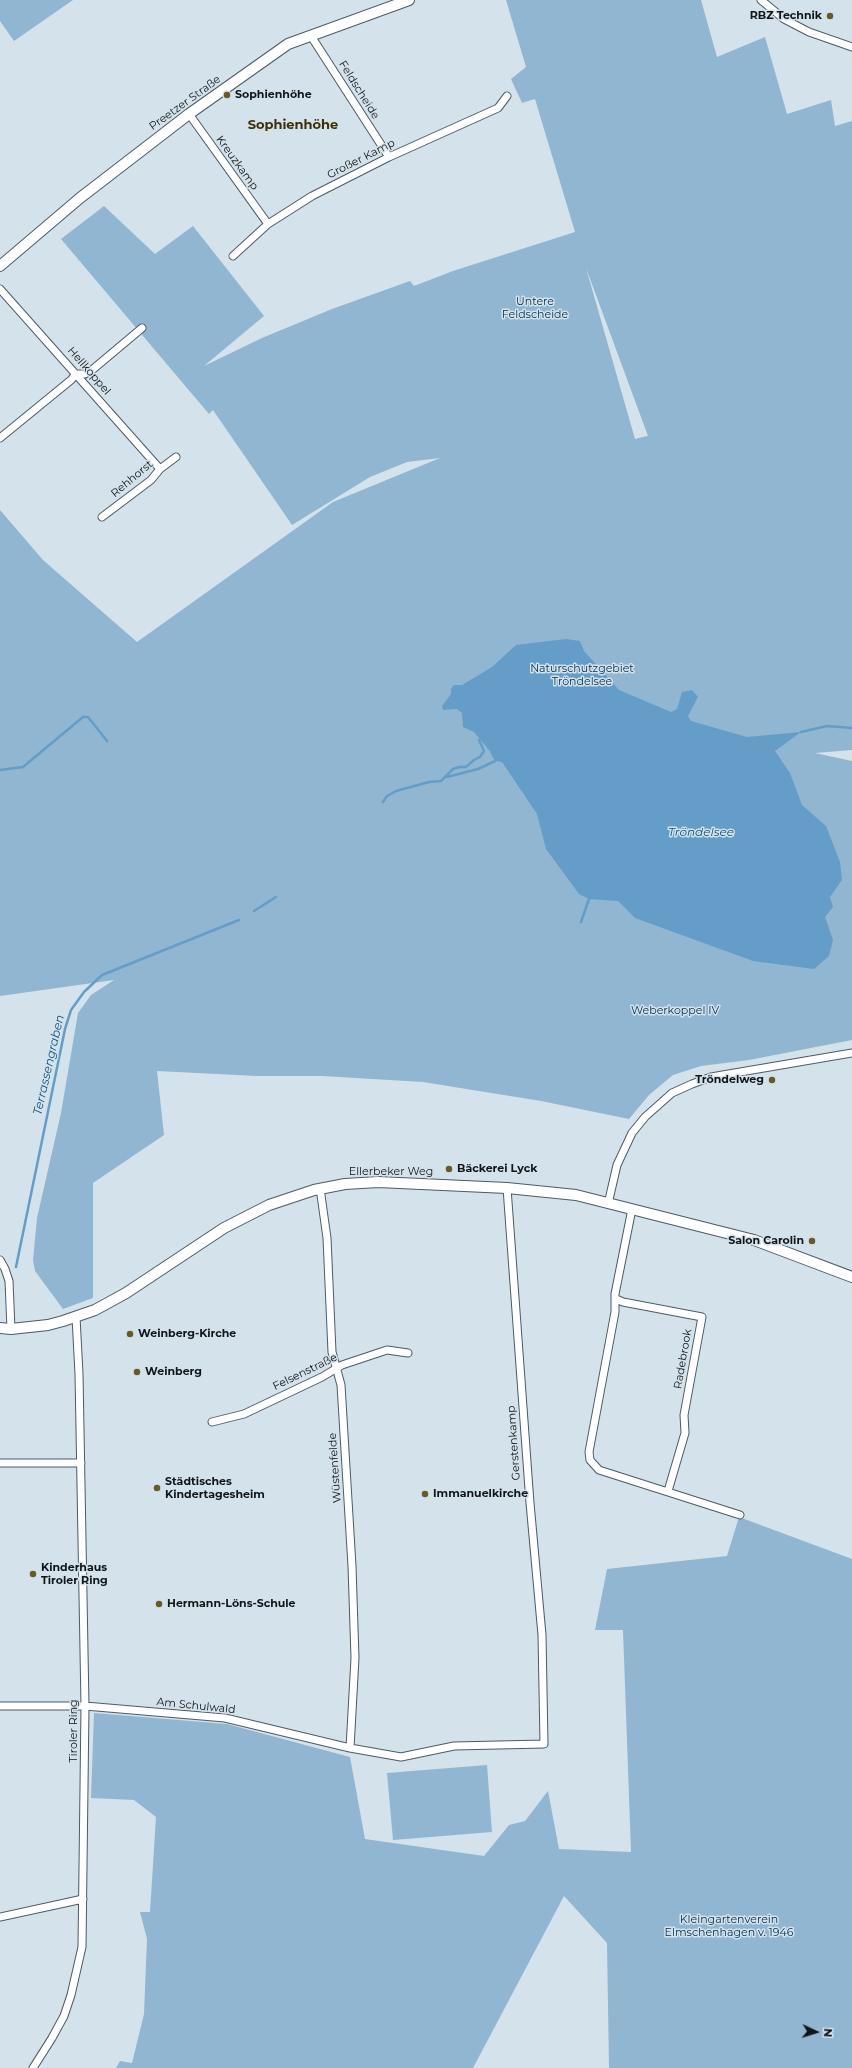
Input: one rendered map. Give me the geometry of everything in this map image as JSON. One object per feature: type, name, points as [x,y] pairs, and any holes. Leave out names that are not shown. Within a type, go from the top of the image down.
[{"type":"street","name":"Preetzer Straße","points":[[0,266],[80,198],[189,114],[288,44],[409,0]]},
{"type":"street","points":[[761,0],[784,19],[809,32],[852,47]]},
{"type":"street","name":"Feldscheide","points":[[311,36],[389,157]]},
{"type":"street","name":"Großer Kamp","points":[[233,256],[268,224],[312,196],[389,157],[498,108],[507,96]]},
{"type":"street","name":"Kreuzkamp","points":[[189,114],[268,224]]},
{"type":"street","name":"Hellkoppel","points":[[0,288],[160,469]]},
{"type":"street","points":[[0,438],[71,380],[76,374],[85,374],[92,370],[142,328]]},
{"type":"street","name":"Rehhorst","points":[[102,517],[151,480],[160,469],[176,457]]},
{"type":"street","points":[[608,1204],[617,1165],[632,1133],[645,1116],[672,1094],[711,1077],[852,1053]]},
{"type":"street","name":"Ellerbeker Weg","points":[[0,1328],[48,1325],[95,1310],[126,1293],[224,1228],[268,1204],[320,1188],[345,1184],[378,1182],[507,1188],[555,1192],[632,1209],[754,1240],[852,1277]]},
{"type":"street","name":"Wüstenfelde","points":[[320,1188],[327,1238],[332,1352],[341,1386],[354,1612],[355,1666],[350,1748]]},
{"type":"street","name":"Gerstenkamp","points":[[507,1188],[530,1503],[542,1635],[544,1744]]},
{"type":"street","points":[[632,1209],[615,1294],[616,1299],[589,1452],[590,1460],[593,1466],[599,1470],[668,1491],[676,1496],[740,1515]]},
{"type":"street","points":[[0,1260],[6,1269],[9,1281],[11,1328]]},
{"type":"street","name":"Radebrook","points":[[616,1299],[622,1302],[702,1317],[684,1415],[685,1433],[668,1491]]},
{"type":"street","points":[[0,1462],[81,1463],[76,1317]]},
{"type":"street","name":"Felsenstraße","points":[[212,1422],[244,1414],[342,1366],[387,1350],[408,1353]]},
{"type":"street","name":"Tiroler Ring","points":[[32,2068],[52,2038],[71,1995],[82,1947],[85,1706],[81,1463]]},
{"type":"street","name":"Am Schulwald","points":[[0,1706],[85,1706],[225,1718],[350,1748],[401,1757],[454,1746],[544,1744]]},
{"type":"street","points":[[0,1917],[83,1899]]},
{"type":"green space","points":[[0,0],[73,0],[14,41],[0,21]]},
{"type":"green space","name":"Naturschutzgebiet Tröndelsee","points":[[506,0],[701,0],[717,57],[765,37],[787,114],[831,100],[835,126],[852,121],[852,750],[815,753],[852,761],[852,1040],[749,1060],[701,1066],[673,1075],[649,1095],[629,1119],[541,1101],[423,1082],[322,1076],[257,1076],[157,1071],[164,1135],[93,1183],[93,1298],[63,1309],[35,1271],[33,1260],[37,1218],[61,1113],[78,1013],[91,995],[114,980],[0,996],[0,510],[43,560],[137,642],[333,502],[440,458],[407,462],[370,477],[292,525],[213,410],[209,414],[61,239],[104,206],[155,254],[193,226],[264,316],[204,366],[262,338],[332,309],[410,281],[414,286],[453,271],[575,232],[535,99],[522,103],[511,79],[526,67]],"holes":[[[586,268],[648,436],[635,439]]]},
{"type":"green space","name":"Kleingartenverein Elmschenhagen v. 1946","points":[[739,1517],[852,1559],[852,2068],[609,2068],[607,1943],[564,1896],[473,2068],[116,2068],[120,2061],[132,2063],[144,2014],[147,1939],[140,1912],[150,1912],[156,1817],[134,1800],[91,1798],[94,1713],[227,1724],[350,1757],[365,1839],[484,1856],[509,1825],[525,1821],[548,1791],[559,1849],[631,1852],[623,1630],[595,1630],[607,1569],[727,1556]]},
{"type":"green space","points":[[487,1765],[492,1832],[393,1840],[387,1773]]},
{"type":"water","name":"Tröndelsee","points":[[566,639],[580,641],[584,651],[619,690],[671,712],[677,709],[682,692],[692,690],[698,697],[688,716],[691,721],[747,737],[801,732],[775,751],[790,773],[802,805],[826,826],[840,862],[842,880],[830,897],[833,907],[825,917],[833,940],[829,956],[814,969],[753,961],[635,918],[618,901],[589,899],[579,894],[546,849],[537,814],[502,762],[495,761],[489,750],[474,732],[463,727],[462,713],[457,709],[443,710],[442,706],[451,694],[451,689],[454,685],[462,685],[492,667],[516,645]]},
{"type":"waterway","points":[[0,770],[23,767],[83,717],[88,717],[107,741]]},
{"type":"waterway","points":[[801,732],[827,726],[852,728]]},
{"type":"waterway","name":"Terrassengraben","points":[[383,802],[387,796],[396,791],[429,782],[441,781],[453,769],[466,767],[480,757],[484,751],[479,740]]},
{"type":"waterway","points":[[447,777],[478,769],[495,761]]},
{"type":"waterway","name":"Terrassengraben","points":[[254,911],[276,897]]},
{"type":"waterway","points":[[581,922],[589,899]]},
{"type":"waterway","name":"Terrassengraben","points":[[16,1267],[65,1029],[71,1010],[84,992],[102,975],[239,920]]},
{"type":"place","name":"RBZ Technik","points":[[830,16]]},
{"type":"place","name":"Sophienhöhe","points":[[227,95]]},
{"type":"place","name":"Tröndelweg","points":[[772,1080]]},
{"type":"place","name":"Bäckerei Lyck","points":[[449,1169]]},
{"type":"place","name":"Salon Carolin","points":[[812,1241]]},
{"type":"place","name":"Weinberg-Kirche","points":[[130,1334]]},
{"type":"place","name":"Weinberg","points":[[137,1372]]},
{"type":"place","name":"Städtisches Kindertagesheim","points":[[157,1488]]},
{"type":"place","name":"Immanuelkirche","points":[[425,1494]]},
{"type":"place","name":"Kinderhaus Tiroler Ring","points":[[33,1574]]},
{"type":"place","name":"Hermann-Löns-Schule","points":[[159,1604]]},
{"type":"district","name":"Sophienhöhe","points":[[293,125]]},
{"type":"park label","name":"Untere Feldscheide","points":[[535,308]]},
{"type":"park label","name":"Weberkoppel IV","points":[[675,1011]]}]
